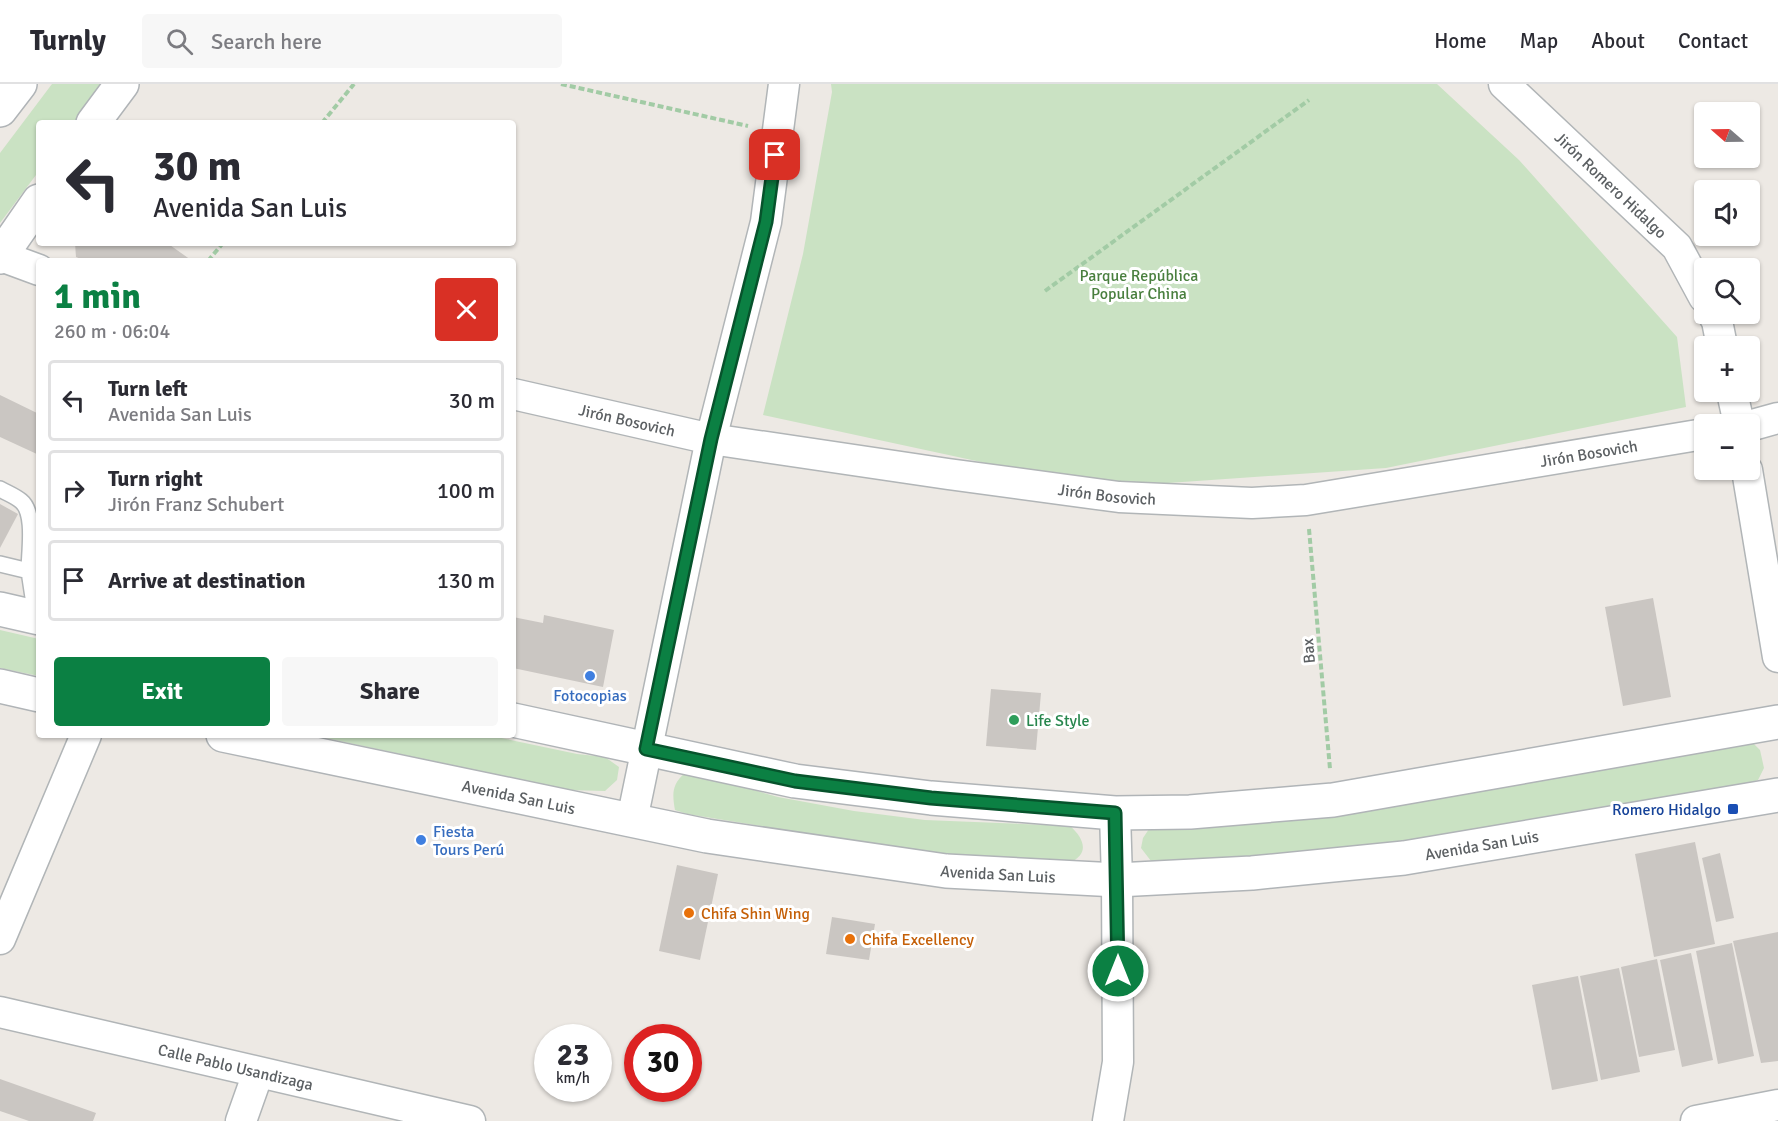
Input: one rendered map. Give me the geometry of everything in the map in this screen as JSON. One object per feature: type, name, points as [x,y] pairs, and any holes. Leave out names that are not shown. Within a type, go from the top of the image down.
[{"type":"main road","points":[[0,110],[20,84]]},
{"type":"main road","points":[[95,120],[122,84]]},
{"type":"main road","points":[[0,256],[36,205]]},
{"type":"main road","points":[[0,609],[36,618]]},
{"type":"main road","points":[[0,686],[36,694]]},
{"type":"main road","points":[[516,721],[795,781],[931,798],[1115,813],[1190,812],[1333,800],[1778,722]]},
{"type":"main road","name":"Avenida San Luis","points":[[237,738],[707,836],[946,871],[1117,880],[1252,873],[1404,858],[1778,795]]},
{"type":"street","points":[[632,820],[711,439],[766,222],[784,84]]},
{"type":"street","name":"Jirón Romero Hidalgo","points":[[1504,84],[1677,247],[1694,278]]},
{"type":"street","points":[[0,256],[36,269]]},
{"type":"street","name":"Jirón Bosovich","points":[[516,395],[711,439],[936,473],[1119,497],[1252,503],[1306,500],[1694,436]]},
{"type":"street","points":[[1760,423],[1778,418]]},
{"type":"street","points":[[1749,480],[1778,657]]},
{"type":"street","points":[[0,939],[85,738]]},
{"type":"street","points":[[1108,1121],[1118,1062],[1115,813]]},
{"type":"street","name":"Calle Pablo Usandizaga","points":[[0,1012],[470,1121]]},
{"type":"street","points":[[241,1121],[258,1073]]},
{"type":"street","points":[[1696,1121],[1778,1105]]},
{"type":"lane","points":[[0,489],[22,502],[27,509],[30,523],[29,571],[36,608]]},
{"type":"lane","points":[[0,564],[29,571]]},
{"type":"path","points":[[324,120],[354,84]]},
{"type":"path","points":[[561,84],[777,132]]},
{"type":"path","points":[[1045,291],[1309,100]]},
{"type":"path","points":[[210,258],[220,246]]},
{"type":"path","name":"Bax","points":[[1306,500],[1333,800]]},
{"type":"green space","points":[[52,84],[104,84],[77,120],[36,120],[36,175],[0,223],[0,153]]},
{"type":"green space","name":"Parque República Popular China","points":[[831,84],[1437,84],[1519,160],[1677,337],[1686,407],[1386,468],[1125,486],[995,465],[763,415],[803,254],[832,92]]},
{"type":"green space","points":[[0,630],[36,638],[36,675],[0,668]]},
{"type":"green space","points":[[326,738],[501,738],[577,754],[605,757],[619,767],[617,780],[605,791],[568,790]]},
{"type":"green space","points":[[1753,743],[1760,750],[1764,768],[1758,780],[1740,786],[1444,835],[1248,860],[1200,863],[1151,861],[1141,848],[1143,838],[1149,829]]},
{"type":"green space","points":[[685,773],[701,775],[778,797],[854,811],[925,820],[1070,826],[1079,836],[1083,846],[1080,856],[1068,863],[952,857],[687,814],[675,810],[673,799],[675,785]]},
{"type":"building","points":[[75,246],[171,246],[188,258],[78,258],[76,257]]},
{"type":"building","points":[[0,395],[36,413],[36,454],[0,437]]},
{"type":"building","points":[[0,504],[18,514],[0,548]]},
{"type":"building","points":[[1653,598],[1671,697],[1623,706],[1605,607]]},
{"type":"building","points":[[544,615],[614,630],[603,687],[516,669],[516,618],[543,623]]},
{"type":"building","name":"Life Style","points":[[991,689],[1041,693],[1036,750],[986,746]]},
{"type":"building","points":[[1695,842],[1715,944],[1654,957],[1635,854]]},
{"type":"building","points":[[1720,853],[1734,918],[1716,922],[1702,858]]},
{"type":"building","name":"Chifa Shin Wing","points":[[677,865],[718,874],[700,960],[659,951]]},
{"type":"building","name":"Chifa Excellency","points":[[832,917],[875,924],[869,960],[826,954]]},
{"type":"building","points":[[1778,932],[1778,1061],[1761,1063],[1733,941]]},
{"type":"building","points":[[1732,943],[1754,1056],[1718,1064],[1696,951]]},
{"type":"building","points":[[1691,953],[1713,1060],[1682,1067],[1660,960]]},
{"type":"building","points":[[1657,959],[1675,1050],[1639,1057],[1621,967]]},
{"type":"building","points":[[1619,968],[1640,1072],[1601,1080],[1580,976]]},
{"type":"building","points":[[1578,976],[1598,1081],[1552,1090],[1532,985]]},
{"type":"building","points":[[0,1079],[96,1113],[93,1121],[29,1121],[0,1111]]},
{"type":"place","name":"Fotocopias","points":[[590,676]]},
{"type":"place","name":"Life Style","points":[[1014,720]]},
{"type":"place","name":"Romero Hidalgo","points":[[1733,809]]},
{"type":"place","name":"Fiesta Tours Perú","points":[[421,840]]},
{"type":"place","name":"Chifa Shin Wing","points":[[689,913]]},
{"type":"place","name":"Chifa Excellency","points":[[850,939]]},
{"type":"route","points":[[775,155],[766,222],[711,439],[646,749],[795,781],[931,798],[1115,813],[1118,971]]}]
